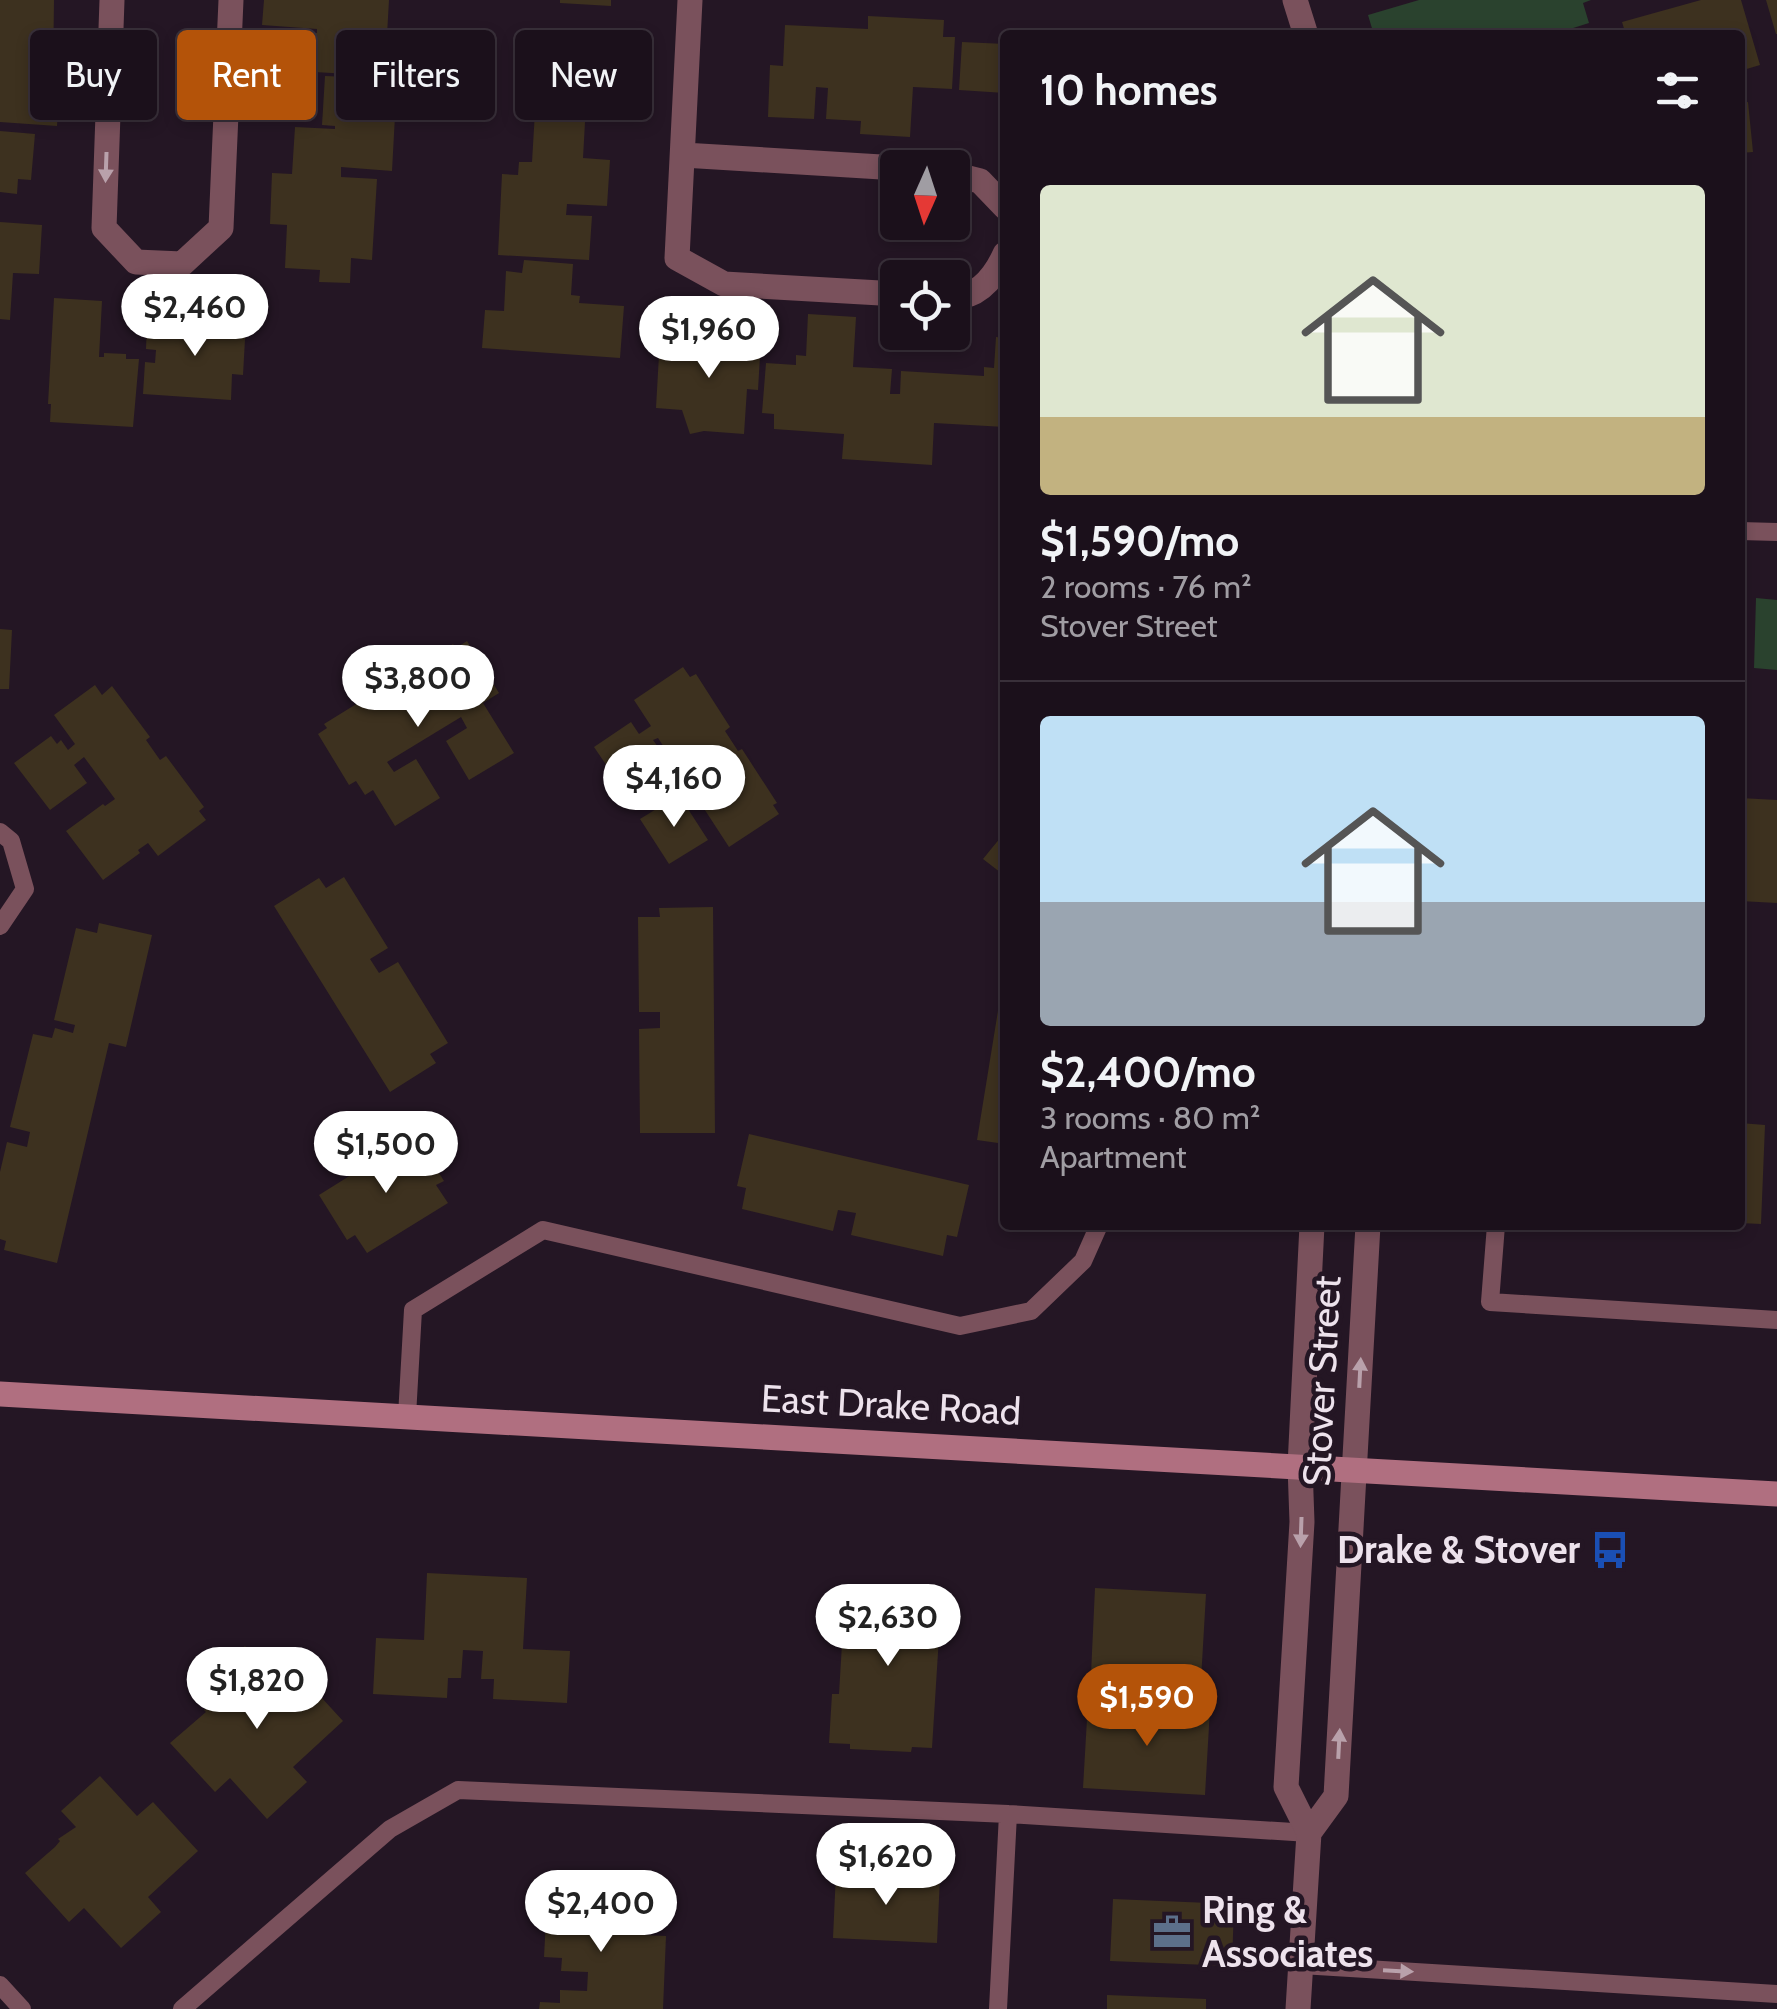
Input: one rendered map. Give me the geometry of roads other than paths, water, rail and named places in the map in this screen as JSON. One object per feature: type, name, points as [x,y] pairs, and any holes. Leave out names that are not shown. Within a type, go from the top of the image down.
[{"type":"main road","name":"East Drake Road","points":[[0,1394],[1777,1494]]},
{"type":"street","points":[[112,0],[104,228],[136,262],[182,264],[221,228],[232,0]]},
{"type":"street","points":[[690,0],[676,258],[724,284],[880,293]]},
{"type":"street","points":[[1295,0],[1304,30]]},
{"type":"street","points":[[682,155],[880,167]]},
{"type":"street","points":[[970,178],[980,181],[1000,202]]},
{"type":"street","points":[[970,294],[995,276],[1000,265]]},
{"type":"street","name":"Stover Street","points":[[1298,2009],[1309,1833],[1286,1787],[1302,1522],[1300,1466],[1312,1230]]},
{"type":"street","name":"Stover Street","points":[[1309,1833],[1336,1796],[1368,1230]]},
{"type":"lane","points":[[1745,531],[1777,532]]},
{"type":"lane","points":[[0,832],[11,841],[25,889],[0,926]]},
{"type":"lane","points":[[407,1416],[413,1310],[543,1230],[960,1326],[1030,1311],[1083,1262],[1098,1230]]},
{"type":"lane","points":[[1496,1230],[1490,1302],[1777,1320]]},
{"type":"lane","points":[[182,2009],[390,1828],[458,1790],[1008,1814],[1309,1833]]},
{"type":"lane","points":[[998,2009],[1008,1814]]},
{"type":"lane","points":[[1300,1965],[1777,1994]]},
{"type":"lane","points":[[0,1985],[22,2009]]},
{"type":"place","name":"Drake & Stover","points":[[1610,1550]]},
{"type":"place","name":"Ring & Associates","points":[[1172,1932]]}]
